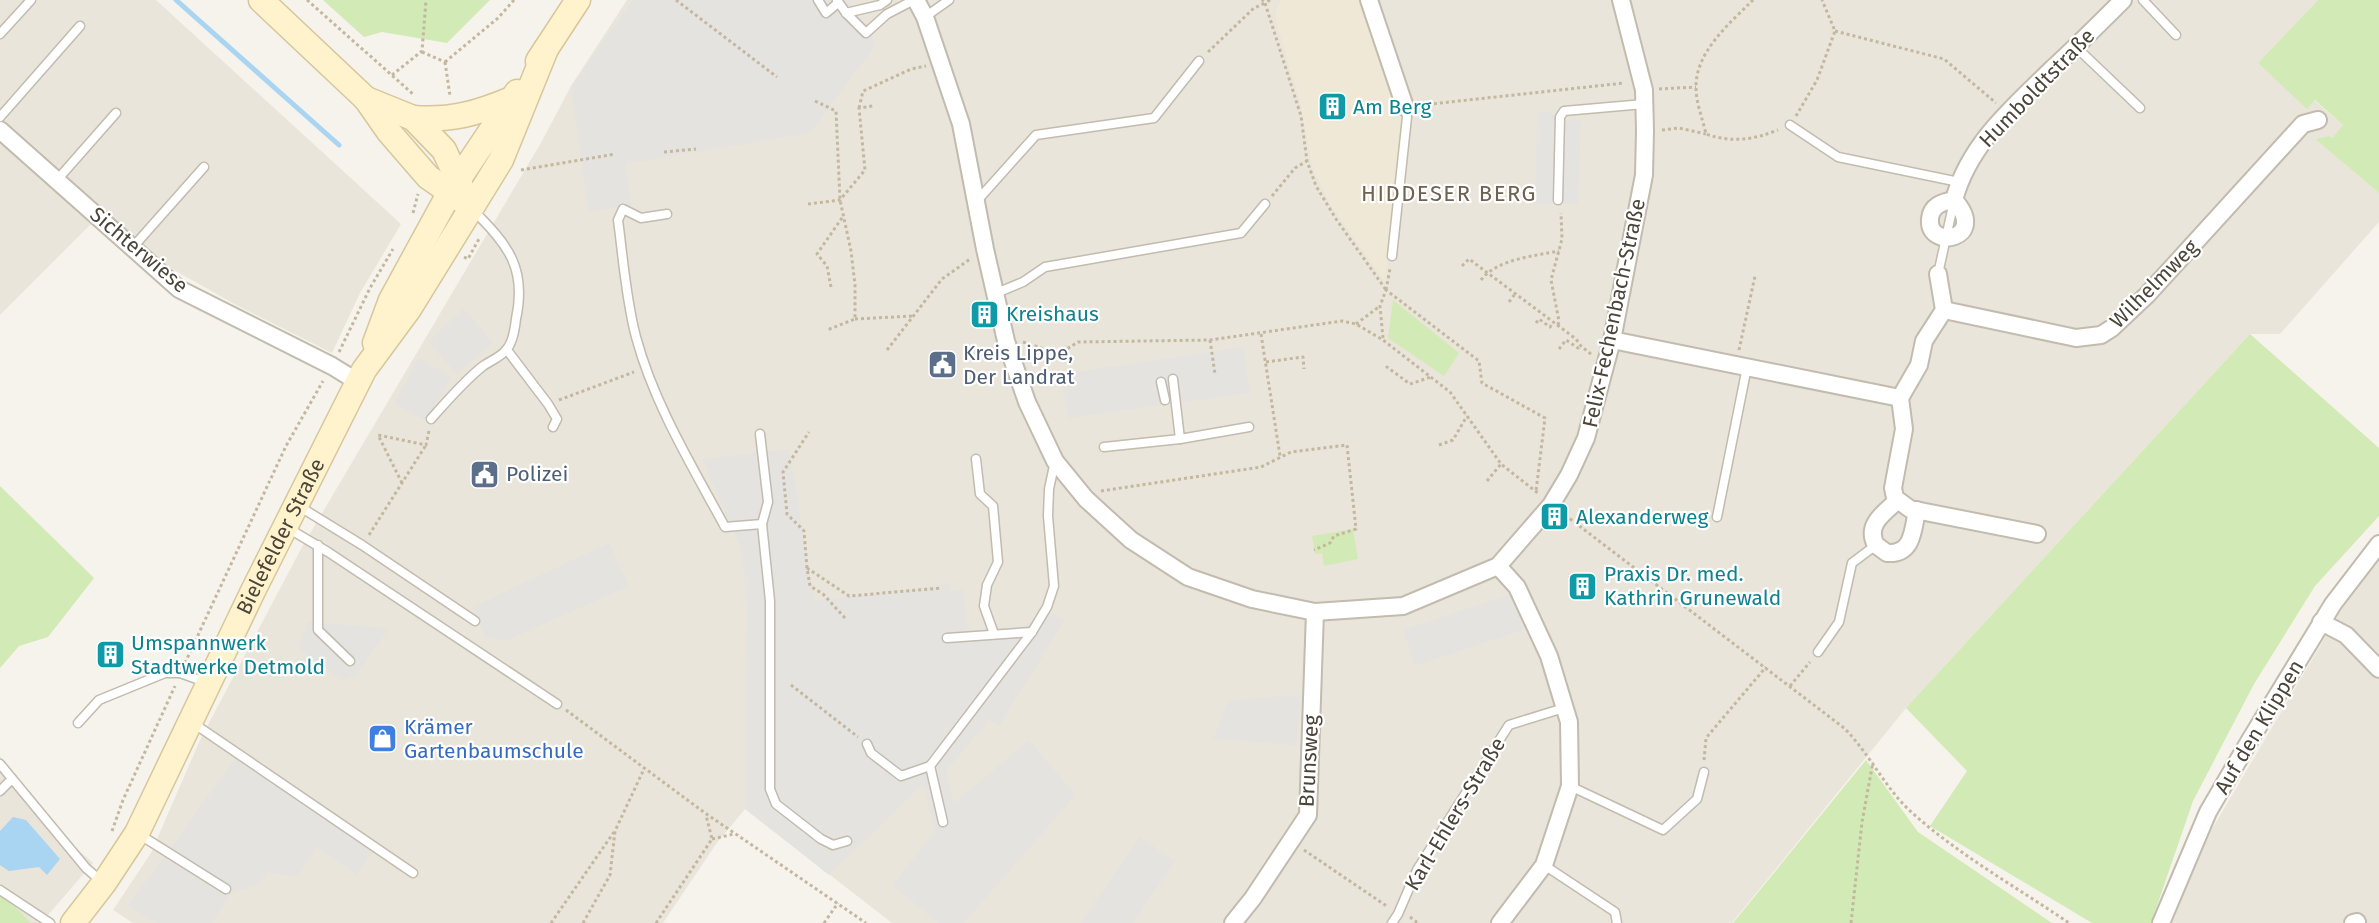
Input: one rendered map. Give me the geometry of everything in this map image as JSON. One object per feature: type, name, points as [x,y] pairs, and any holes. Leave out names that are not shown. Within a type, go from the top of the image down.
[{"type":"main road","points":[[261,0],[366,99],[389,132],[428,177],[454,186]]},
{"type":"main road","name":"Bielefelder Straße","points":[[73,923],[104,883],[137,833],[208,683],[361,376],[390,300],[454,186],[578,0]]},
{"type":"main road","name":"Bielefelder Straße","points":[[361,376],[409,309],[501,160],[546,49]]},
{"type":"main road","points":[[366,99],[416,109],[437,120],[484,111],[514,98]]},
{"type":"main road","points":[[416,109],[444,150],[454,186],[471,207]]},
{"type":"street","name":"Felix-Fechenbach-Straße","points":[[915,0],[925,17],[961,124],[994,294],[1006,341],[1027,402],[1055,460],[1086,499],[1131,540],[1188,577],[1252,599],[1315,612],[1403,606],[1498,566],[1551,505],[1569,475],[1586,438],[1612,340],[1644,175],[1644,97],[1623,1]]},
{"type":"street","points":[[1369,0],[1405,107]]},
{"type":"street","name":"Humboldtstraße","points":[[1954,200],[1959,182],[1975,152],[2007,112],[2123,0]]},
{"type":"street","name":"Wilhelmweg","points":[[1944,310],[2076,338],[2101,335],[2147,296],[2303,124],[2318,120]]},
{"type":"street","name":"Sichterwiese","points":[[0,130],[179,289],[332,366],[361,376]]},
{"type":"street","points":[[1954,200],[1965,214],[1965,226],[1958,235],[1945,238],[1935,233],[1930,216],[1936,206],[1954,200]]},
{"type":"street","points":[[1938,274],[1944,310],[1924,341],[1919,365],[1900,398],[1904,429],[1893,488],[1897,501],[1903,506],[1917,510],[2037,534]]},
{"type":"street","points":[[1612,340],[1900,398]]},
{"type":"street","points":[[1897,501],[1876,522],[1872,533],[1876,545],[1887,553],[1901,552],[1906,548],[1910,542],[1917,510]]},
{"type":"street","name":"Auf den Klippen","points":[[2161,923],[2208,812],[2321,622],[2379,544]]},
{"type":"street","points":[[1498,566],[1517,587],[1549,656],[1569,722],[1570,786],[1544,865],[1500,923]]},
{"type":"street","name":"Brunsweg","points":[[1233,923],[1253,898],[1308,815],[1315,612]]},
{"type":"street","points":[[2321,622],[2346,635],[2379,669]]},
{"type":"lane","points":[[0,34],[31,0]]},
{"type":"lane","points":[[818,0],[826,13],[837,1],[866,33],[887,14],[915,0]]},
{"type":"lane","points":[[846,13],[880,5],[887,0]]},
{"type":"lane","points":[[925,17],[949,0]]},
{"type":"lane","points":[[2143,0],[2176,35]]},
{"type":"lane","points":[[0,117],[80,26]]},
{"type":"lane","points":[[2076,47],[2140,108]]},
{"type":"lane","points":[[976,202],[1036,135],[1154,118],[1199,61]]},
{"type":"lane","points":[[1558,200],[1560,117],[1564,111],[1644,97]]},
{"type":"lane","points":[[1392,256],[1407,117],[1405,107]]},
{"type":"lane","points":[[57,180],[116,113]]},
{"type":"lane","points":[[1791,125],[1838,157],[1959,182]]},
{"type":"lane","points":[[133,247],[204,167]]},
{"type":"lane","points":[[994,294],[1023,282],[1045,267],[1241,233],[1265,204]]},
{"type":"lane","points":[[431,419],[482,367],[507,350],[521,298],[520,279],[512,257],[488,224],[471,207]]},
{"type":"lane","points":[[668,214],[641,218],[623,209],[618,220],[635,335],[645,368],[677,439],[725,527],[762,524]]},
{"type":"lane","points":[[1938,274],[1945,238]]},
{"type":"lane","points":[[507,350],[548,404],[557,419],[554,427]]},
{"type":"lane","points":[[1717,517],[1742,366]]},
{"type":"lane","points":[[1173,379],[1180,439]]},
{"type":"lane","points":[[1161,382],[1165,400]]},
{"type":"lane","points":[[1104,447],[1180,439],[1249,427]]},
{"type":"lane","points":[[760,434],[768,502],[762,524],[770,601],[770,789],[776,804],[821,839],[833,845],[847,841]]},
{"type":"lane","points":[[976,459],[980,494],[993,507],[999,561],[987,585],[984,606],[994,634]]},
{"type":"lane","points":[[867,744],[871,753],[901,776],[930,766],[1032,632],[1047,607],[1054,586],[1047,516],[1049,489],[1055,460]]},
{"type":"lane","points":[[296,505],[362,545],[475,621]]},
{"type":"lane","points":[[285,527],[318,545],[557,704]]},
{"type":"lane","points":[[318,545],[318,630],[350,661]]},
{"type":"lane","points":[[1818,652],[1839,622],[1852,563],[1876,545]]},
{"type":"lane","points":[[947,638],[1032,632]]},
{"type":"lane","points":[[78,723],[99,700],[165,674],[180,673],[208,683]]},
{"type":"lane","name":"Karl-Ehlers-Straße","points":[[1392,923],[1418,870],[1509,725],[1564,708]]},
{"type":"lane","points":[[190,721],[413,873]]},
{"type":"lane","points":[[0,764],[86,868],[104,883]]},
{"type":"lane","points":[[930,766],[943,822]]},
{"type":"lane","points":[[1570,786],[1663,830],[1697,799],[1704,772]]},
{"type":"lane","points":[[0,791],[12,779]]},
{"type":"lane","points":[[137,833],[226,889]]},
{"type":"lane","points":[[1544,865],[1615,912],[1617,923]]},
{"type":"lane","points":[[0,890],[50,923]]},
{"type":"path","points":[[307,0],[392,75],[416,109]]},
{"type":"path","points":[[392,75],[422,51],[426,0]]},
{"type":"path","points":[[422,51],[445,62],[498,18],[514,0]]},
{"type":"path","points":[[676,0],[777,77]]},
{"type":"path","points":[[1199,61],[1254,9],[1270,0]]},
{"type":"path","points":[[1706,134],[1696,87],[1703,59],[1708,49],[1753,0]]},
{"type":"path","points":[[1645,131],[1679,128],[1724,140],[1761,137],[1791,125],[1817,80],[1835,32],[1822,0]]},
{"type":"path","points":[[1264,2],[1301,116],[1307,161],[1316,186],[1336,219],[1386,290],[1479,361],[1482,383],[1545,418],[1536,491]]},
{"type":"path","points":[[1835,32],[1944,59],[2007,112]]},
{"type":"path","points":[[808,204],[840,200],[865,170],[859,108],[863,91],[911,69],[941,63]]},
{"type":"path","points":[[1405,107],[1617,84]]},
{"type":"path","points":[[1644,97],[1696,87]]},
{"type":"path","points":[[815,101],[836,111],[840,200],[854,278],[855,318]]},
{"type":"path","points":[[859,108],[873,106]]},
{"type":"path","points":[[664,152],[696,149]]},
{"type":"path","points":[[522,168],[555,166],[615,154]]},
{"type":"path","points":[[1265,204],[1295,168],[1307,161]]},
{"type":"path","points":[[1558,200],[1561,204],[1562,239],[1551,280],[1558,325]]},
{"type":"path","points":[[831,287],[827,266],[817,254],[844,215]]},
{"type":"path","points":[[120,858],[112,832],[123,800],[180,673],[286,446],[332,366],[370,288],[398,241]]},
{"type":"path","points":[[887,350],[942,279],[985,249]]},
{"type":"path","points":[[1480,280],[1486,273],[1514,260],[1559,251]]},
{"type":"path","points":[[1383,340],[1380,306],[1389,286],[1392,256]]},
{"type":"path","points":[[1462,267],[1468,259],[1576,339]]},
{"type":"path","points":[[1742,366],[1755,276]]},
{"type":"path","points":[[1509,302],[1515,294]]},
{"type":"path","points":[[1356,324],[1380,306]]},
{"type":"path","points":[[827,330],[855,318],[913,316]]},
{"type":"path","points":[[1536,322],[1539,319],[1550,327],[1553,322]]},
{"type":"path","points":[[1006,341],[1025,342],[1059,354],[1078,342],[1210,340],[1341,321],[1356,324],[1383,340],[1450,392],[1501,464],[1551,505],[1844,728],[1859,743],[1905,805],[1940,837],[2069,923]]},
{"type":"path","points":[[1262,334],[1281,456]]},
{"type":"path","points":[[1210,340],[1215,374]]},
{"type":"path","points":[[1559,349],[1566,340],[1578,348],[1581,346]]},
{"type":"path","points":[[1266,362],[1303,357],[1304,369]]},
{"type":"path","points":[[548,404],[645,368]]},
{"type":"path","points":[[1386,368],[1409,385],[1431,377]]},
{"type":"path","points":[[1439,445],[1453,440],[1467,416]]},
{"type":"path","points":[[362,545],[426,445],[431,419]]},
{"type":"path","points":[[809,432],[783,472],[787,514],[804,531],[810,586],[823,594],[844,618]]},
{"type":"path","points":[[402,483],[378,435],[426,445]]},
{"type":"path","points":[[1086,499],[1104,489],[1261,467],[1291,452],[1347,445],[1356,529],[1334,537],[1330,543],[1314,550]]},
{"type":"path","points":[[1487,481],[1501,464]]},
{"type":"path","points":[[807,568],[849,596],[941,588]]},
{"type":"path","points":[[1790,686],[1818,652]]},
{"type":"path","points":[[1704,772],[1706,738],[1766,667]]},
{"type":"path","points":[[791,685],[867,744]]},
{"type":"path","points":[[557,704],[705,813],[866,923]]},
{"type":"path","points":[[1851,923],[1862,822],[1873,762]]},
{"type":"path","points":[[551,923],[615,831],[644,769]]},
{"type":"path","points":[[705,813],[712,839]]},
{"type":"path","points":[[583,923],[610,875],[615,831]]},
{"type":"path","points":[[656,923],[712,839],[736,834]]},
{"type":"path","points":[[1313,856],[1398,914]]},
{"type":"path","points":[[824,923],[838,903]]},
{"type":"path","points":[[1413,920],[1418,923]]},
{"type":"shaded area","points":[[0,0],[156,0],[401,224],[360,293],[332,353],[238,306],[174,270],[103,212],[0,315]]},
{"type":"shaded area","points":[[627,0],[1281,0],[1276,12],[1302,108],[1313,168],[1332,206],[1385,281],[1364,0],[2318,0],[2258,63],[2307,108],[2314,100],[2343,125],[2332,138],[2315,139],[2379,193],[2379,222],[2280,334],[2250,334],[1906,708],[1732,923],[892,923],[745,809],[716,844],[663,923],[133,923],[113,910],[151,853],[200,740],[302,547],[542,141],[571,86]]},
{"type":"shaded area","points":[[633,0],[850,0],[876,45],[810,133],[625,164],[632,205],[589,212],[571,86]]},
{"type":"shaded area","points":[[1281,0],[1364,0],[1403,116],[1385,282],[1332,206],[1313,168],[1302,108],[1276,21],[1276,12]]},
{"type":"shaded area","points":[[1537,112],[1551,112],[1565,121],[1581,120],[1578,204],[1535,204]]},
{"type":"shaded area","points":[[464,309],[493,343],[457,374],[428,341]]},
{"type":"shaded area","points":[[1244,347],[1250,393],[1068,418],[1061,374]]},
{"type":"shaded area","points":[[419,358],[451,377],[426,421],[394,403]]},
{"type":"shaded area","points":[[789,449],[815,601],[949,584],[950,591],[963,589],[968,631],[1019,627],[1053,614],[1065,620],[999,726],[989,720],[946,771],[954,803],[1029,740],[1076,795],[964,923],[938,923],[892,885],[935,831],[923,784],[829,875],[745,809],[747,602],[741,549],[702,459]]},
{"type":"shaded area","points":[[609,543],[629,586],[506,641],[485,637],[472,607]]},
{"type":"shaded area","points":[[2379,557],[2379,923],[2172,923],[2179,899],[2212,829],[2356,585]]},
{"type":"shaded area","points":[[1511,594],[1523,630],[1415,666],[1403,630]]},
{"type":"shaded area","name":"Krämer Gartenbaumschule","points":[[308,622],[389,628],[357,675],[342,679],[298,649]]},
{"type":"shaded area","points":[[1300,695],[1297,745],[1213,739],[1228,700]]},
{"type":"shaded area","points":[[0,756],[74,846],[93,863],[41,923],[31,923],[0,891]]},
{"type":"shaded area","points":[[235,757],[373,852],[357,875],[317,848],[298,877],[267,872],[258,885],[231,893],[212,923],[156,923],[127,906],[174,844]]},
{"type":"shaded area","points":[[1139,837],[1175,861],[1133,923],[1081,923]]},
{"type":"green space","points":[[323,0],[490,0],[447,43],[382,32],[364,37]]},
{"type":"green space","points":[[2318,0],[2379,0],[2379,193],[2315,139],[2329,136],[2332,138],[2343,125],[2315,100],[2307,109],[2258,63]]},
{"type":"green space","points":[[1393,300],[1459,353],[1444,376],[1388,338]]},
{"type":"green space","points":[[2250,334],[2379,448],[2379,516],[2315,586],[2254,684],[2193,801],[2151,923],[2092,923],[1930,826],[1967,771],[1906,708]]},
{"type":"green space","points":[[0,486],[94,578],[48,637],[19,646],[0,668]]},
{"type":"green space","points":[[1353,529],[1358,559],[1324,566],[1322,553],[1315,554],[1312,536]]},
{"type":"green space","points":[[1866,760],[1918,832],[2052,923],[1733,923]]},
{"type":"green space","points":[[0,891],[31,923],[0,923]]},
{"type":"water","points":[[13,817],[26,820],[60,859],[47,875],[39,867],[9,871],[0,865],[0,831]]},
{"type":"waterway","points":[[176,0],[339,145]]},
{"type":"place","name":"Am Berg","points":[[1332,107]]},
{"type":"place","name":"Kreishaus","points":[[985,314]]},
{"type":"place","name":"Kreis Lippe, Der Landrat","points":[[942,365]]},
{"type":"place","name":"Polizei","points":[[485,474]]},
{"type":"place","name":"Alexanderweg","points":[[1555,517]]},
{"type":"place","name":"Praxis Dr. med. Kathrin Grunewald","points":[[1583,586]]},
{"type":"place","name":"Umspannwerk Stadtwerke Detmold","points":[[110,655]]},
{"type":"place","name":"Krämer Gartenbaumschule","points":[[383,739]]},
{"type":"district","name":"HIDDESER BERG","points":[[1449,193]]}]
